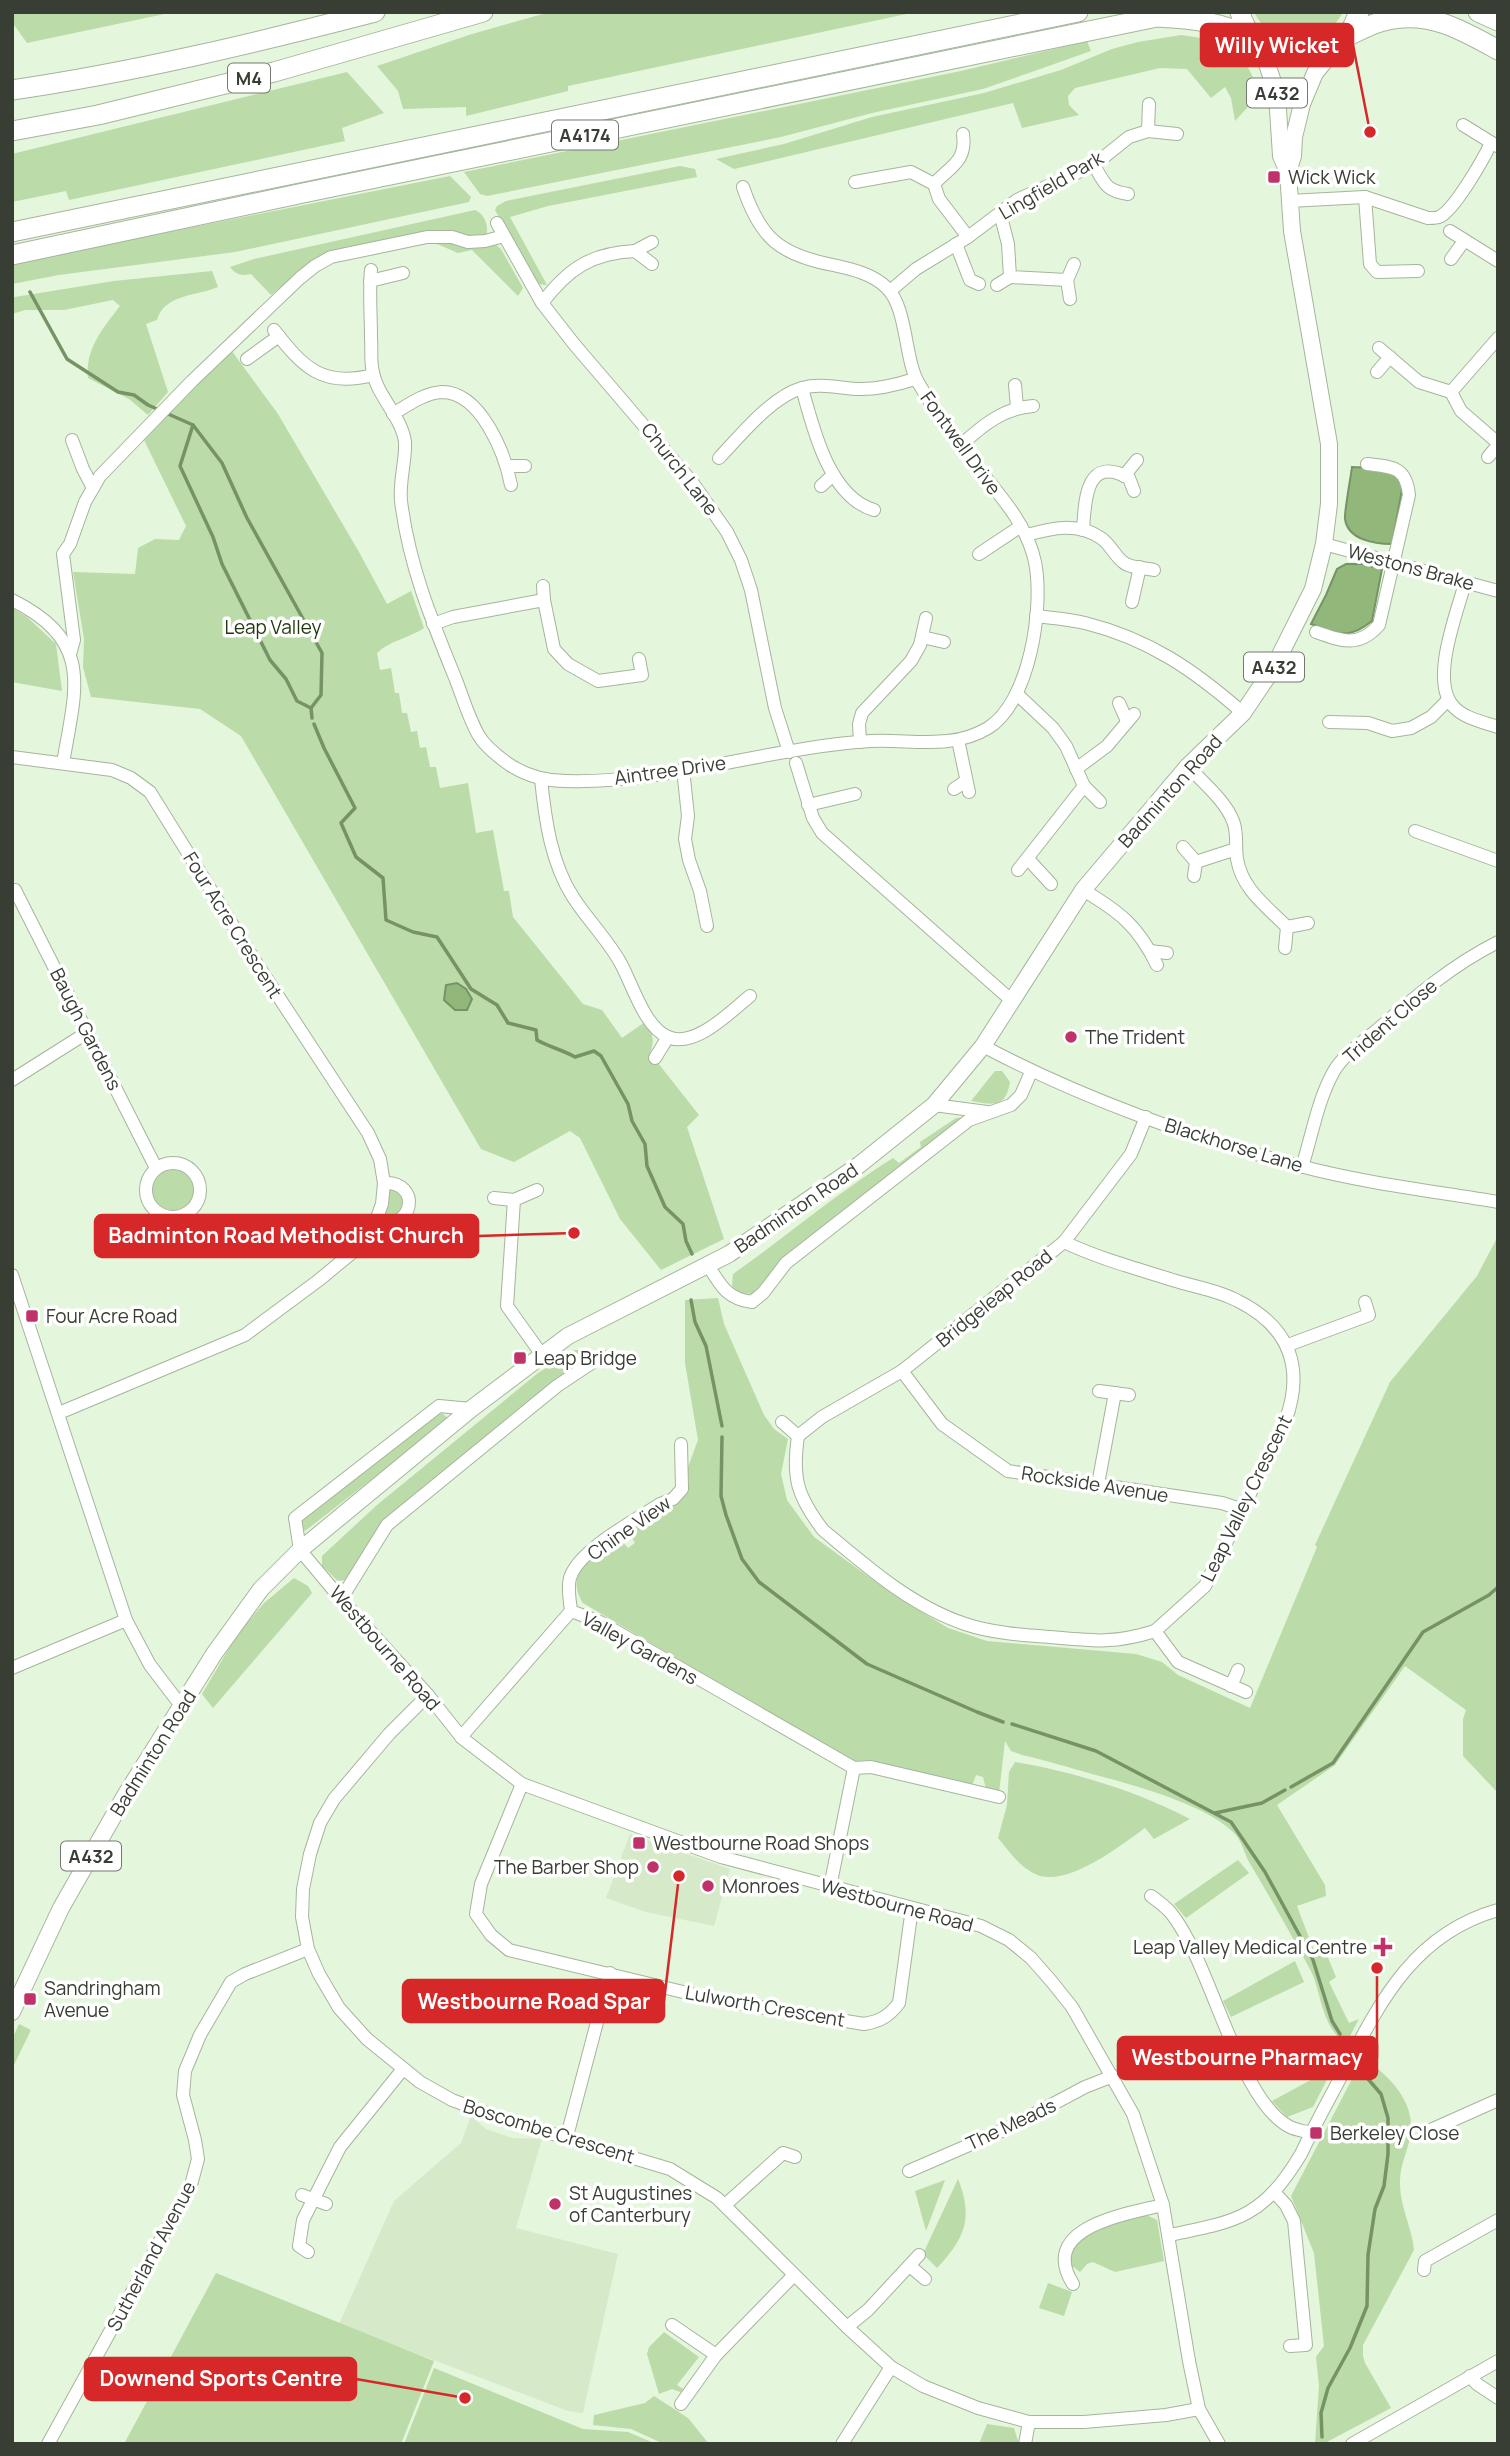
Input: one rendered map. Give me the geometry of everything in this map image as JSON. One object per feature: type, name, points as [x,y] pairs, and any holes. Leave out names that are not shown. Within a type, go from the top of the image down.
[{"type":"highway","name":"M4","points":[[12,90],[92,79],[254,43],[375,12]]},
{"type":"highway","name":"M4","points":[[12,131],[99,114],[274,72],[483,12]]},
{"type":"highway","name":"A4174","points":[[12,232],[1078,12]]},
{"type":"highway","points":[[1241,12],[1257,40],[1273,51],[1295,57],[1315,55],[1385,20],[1409,18],[1451,24],[1498,50]]},
{"type":"highway","points":[[1342,41],[1359,12]]},
{"type":"highway","points":[[1478,12],[1498,20]]},
{"type":"highway","name":"A4174","points":[[12,255],[330,187],[1157,18],[1209,21],[1230,26],[1257,40]]},
{"type":"main road","name":"Badminton Road","points":[[1257,40],[1278,94],[1281,156],[1288,172]]},
{"type":"main road","name":"Badminton Road","points":[[12,2012],[61,1908],[126,1794],[214,1654],[261,1589],[300,1549],[471,1409],[568,1336],[708,1265],[759,1235],[859,1165],[934,1105],[983,1046],[1083,890],[1188,766],[1243,713],[1294,630],[1313,589],[1324,544],[1330,496],[1329,444],[1297,264],[1288,172],[1302,104],[1315,73],[1342,41]]},
{"type":"street","points":[[1149,104],[1148,131],[1177,134]]},
{"type":"street","points":[[1289,201],[1365,197],[1428,218],[1438,218],[1448,211],[1494,145],[1464,125]]},
{"type":"street","name":"Lingfield Park","points":[[890,291],[916,269],[962,241],[1000,213],[1039,189],[1094,165],[1129,137],[1148,131]]},
{"type":"street","points":[[934,184],[959,160],[965,149],[963,134]]},
{"type":"street","points":[[1094,165],[1112,192],[1128,194]]},
{"type":"street","points":[[861,176],[911,172],[934,184],[939,199],[962,241],[970,280],[979,284]]},
{"type":"street","points":[[743,187],[759,223],[778,246],[796,255],[849,268],[872,277],[890,291]]},
{"type":"street","points":[[1365,197],[1370,264],[1377,272],[1418,271]]},
{"type":"street","points":[[1000,213],[1008,244],[1010,277]]},
{"type":"street","name":"Church Lane","points":[[497,223],[542,303],[692,482],[727,532],[741,560],[751,590],[775,708],[808,805],[822,833],[1011,1000]]},
{"type":"street","points":[[1450,231],[1498,261]]},
{"type":"street","points":[[70,654],[74,640],[63,554],[70,544],[85,502],[100,476],[163,410],[300,278],[331,257],[427,237],[452,237],[468,242],[504,236]]},
{"type":"street","points":[[1451,259],[1464,240]]},
{"type":"street","points":[[542,303],[558,282],[584,262],[612,252],[635,251],[652,242]]},
{"type":"street","points":[[635,251],[652,264]]},
{"type":"street","points":[[1070,299],[1067,280],[1074,264]]},
{"type":"street","name":"Aintree Drive","points":[[403,273],[371,275],[373,374],[405,439],[401,495],[414,570],[480,739],[509,765],[541,779],[567,782],[620,779],[792,757],[860,742],[931,743],[958,740],[989,727],[1005,712],[1017,694],[1025,677],[1036,616]]},
{"type":"street","points":[[997,285],[1010,277],[1067,280]]},
{"type":"street","name":"Fontwell Drive","points":[[890,291],[903,325],[915,379],[1024,530],[1039,581],[1036,616]]},
{"type":"street","points":[[247,359],[277,333],[309,370],[344,379],[373,374]]},
{"type":"street","points":[[1451,392],[1498,338]]},
{"type":"street","points":[[1379,348],[1419,382],[1451,392],[1461,411],[1498,444],[1488,457]]},
{"type":"street","points":[[1377,372],[1390,357]]},
{"type":"street","points":[[719,458],[758,418],[781,399],[802,388],[886,387],[915,379]]},
{"type":"street","points":[[1015,385],[1017,407]]},
{"type":"street","points":[[802,388],[819,446],[833,475],[858,502],[874,510]]},
{"type":"street","points":[[393,414],[428,394],[444,392],[464,398],[481,414],[507,466],[511,485]]},
{"type":"street","points":[[961,446],[992,419],[1017,407],[1033,406]]},
{"type":"street","points":[[72,440],[93,488]]},
{"type":"street","points":[[1124,476],[1137,460]]},
{"type":"street","points":[[1315,632],[1343,641],[1369,636],[1379,625],[1409,495],[1408,480],[1391,467],[1367,464]]},
{"type":"street","points":[[507,466],[525,466]]},
{"type":"street","points":[[1083,530],[1087,487],[1093,478],[1106,473],[1124,476],[1131,482],[1134,491]]},
{"type":"street","points":[[821,486],[833,475]]},
{"type":"street","points":[[979,554],[1024,530],[1071,527],[1101,538],[1124,564],[1154,570]]},
{"type":"street","name":"Westons Brake","points":[[1324,544],[1498,591]]},
{"type":"street","points":[[1132,603],[1140,567]]},
{"type":"street","points":[[1465,583],[1444,663],[1443,682],[1448,700],[1454,708],[1464,715],[1498,727]]},
{"type":"street","points":[[542,586],[554,649],[578,670],[598,681],[642,675],[639,659]]},
{"type":"street","points":[[12,600],[38,614],[53,627],[65,642],[70,654],[75,689],[63,763]]},
{"type":"street","points":[[433,624],[453,617],[544,600]]},
{"type":"street","points":[[1036,616],[1083,622],[1135,638],[1175,659],[1211,684],[1243,713]]},
{"type":"street","points":[[860,742],[859,724],[862,713],[911,661],[922,637],[926,618]]},
{"type":"street","points":[[922,637],[944,642]]},
{"type":"street","points":[[1017,694],[1053,728],[1066,746],[1084,786],[1100,802]]},
{"type":"street","points":[[1329,722],[1368,723],[1392,731],[1410,728],[1431,717],[1448,700]]},
{"type":"street","points":[[1076,769],[1107,746],[1131,717],[1119,703]]},
{"type":"street","points":[[954,789],[968,786],[958,740]]},
{"type":"street","name":"Four Acre Crescent","points":[[12,757],[112,770],[131,778],[150,792],[257,964],[368,1133],[380,1159],[384,1183],[382,1204],[365,1242],[245,1335],[59,1413]]},
{"type":"street","points":[[1188,766],[1226,807],[1234,824],[1240,876],[1248,888],[1287,927]]},
{"type":"street","points":[[683,769],[688,816],[685,839],[707,926]]},
{"type":"street","points":[[541,779],[550,840],[565,883],[620,961],[652,1024],[668,1037],[681,1039],[699,1034],[717,1024],[733,1002],[750,996]]},
{"type":"street","points":[[1018,870],[1084,786]]},
{"type":"street","points":[[808,805],[855,794]]},
{"type":"street","points":[[1415,831],[1498,861]]},
{"type":"street","points":[[1183,847],[1196,862],[1194,876]]},
{"type":"street","points":[[1196,862],[1236,849]]},
{"type":"street","points":[[1028,859],[1051,884]]},
{"type":"street","name":"Baugh Gardens","points":[[18,888],[156,1168]]},
{"type":"street","points":[[1083,890],[1110,906],[1134,926],[1157,965]]},
{"type":"street","points":[[1287,927],[1308,923]]},
{"type":"street","points":[[1285,948],[1287,927]]},
{"type":"street","name":"Trident Close","points":[[1302,1167],[1326,1088],[1336,1068],[1436,979],[1498,942]]},
{"type":"street","points":[[1150,951],[1167,953]]},
{"type":"street","points":[[12,1080],[88,1032]]},
{"type":"street","points":[[655,1058],[668,1037]]},
{"type":"street","name":"Blackhorse Lane","points":[[983,1046],[1031,1072],[1224,1145],[1302,1167],[1498,1202]]},
{"type":"street","name":"Badminton Road","points":[[708,1265],[721,1286],[736,1300],[752,1302],[763,1293],[786,1263],[969,1120],[1012,1105],[1021,1095],[1031,1072]]},
{"type":"street","points":[[934,1105],[991,1112]]},
{"type":"street","name":"Bridgeleap Road","points":[[798,1436],[822,1417],[901,1371],[1064,1242],[1131,1154],[1146,1117]]},
{"type":"street","points":[[168,1163],[178,1163],[194,1173],[200,1185],[199,1198],[192,1209],[182,1216],[172,1218],[155,1212],[148,1203],[145,1191],[149,1177],[156,1168],[168,1163]]},
{"type":"street","points":[[375,1223],[393,1224],[403,1218],[409,1208],[409,1195],[404,1188],[384,1183]]},
{"type":"street","points":[[494,1198],[514,1200],[537,1190]]},
{"type":"street","points":[[514,1200],[507,1306],[542,1355]]},
{"type":"street","points":[[1064,1242],[1091,1255],[1237,1300],[1261,1315],[1288,1345],[1372,1320],[1365,1301]]},
{"type":"street","points":[[12,1275],[126,1620],[150,1665],[182,1707]]},
{"type":"street","name":"Leap Valley Crescent","points":[[798,1436],[794,1463],[797,1486],[801,1499],[816,1521],[823,1530],[883,1580],[926,1606],[965,1624],[1009,1633],[1104,1642],[1135,1638],[1156,1631],[1205,1586],[1244,1510],[1292,1405],[1292,1355],[1288,1345]]},
{"type":"street","points":[[341,1599],[387,1525],[557,1386],[602,1356]]},
{"type":"street","name":"Rockside Avenue","points":[[901,1371],[942,1424],[1008,1471],[1222,1503],[1244,1510]]},
{"type":"street","points":[[1099,1391],[1129,1395]]},
{"type":"street","points":[[1098,1484],[1115,1393]]},
{"type":"street","points":[[300,1549],[295,1518],[439,1406],[471,1409]]},
{"type":"street","points":[[782,1422],[798,1436]]},
{"type":"street","name":"Chine View","points":[[571,1611],[568,1588],[571,1574],[588,1553],[660,1504],[673,1499],[682,1489],[681,1444]]},
{"type":"street","name":"Westbourne Road","points":[[300,1549],[341,1599],[428,1695],[461,1737],[522,1784],[721,1857],[981,1926],[1009,1940],[1031,1958],[1072,2007],[1133,2114],[1170,2235],[1199,2409],[1219,2444]]},
{"type":"street","name":"Valley Gardens","points":[[461,1737],[571,1611],[600,1622],[855,1768],[871,1767],[979,1785],[999,1797]]},
{"type":"street","points":[[12,1668],[126,1620]]},
{"type":"street","points":[[1156,1631],[1178,1662],[1246,1692]]},
{"type":"street","points":[[1231,1686],[1238,1670]]},
{"type":"street","name":"Boscombe Crescent","points":[[428,1695],[334,1799],[320,1824],[303,1889],[302,1917],[308,1949],[339,2008],[367,2039],[420,2082],[452,2100],[503,2119],[670,2169],[725,2205],[847,2327],[891,2367],[923,2386],[1029,2422],[1084,2422],[1166,2416],[1199,2409]]},
{"type":"street","points":[[830,1887],[855,1768]]},
{"type":"street","name":"Lulworth Crescent","points":[[522,1784],[481,1884],[476,1914],[491,1935],[509,1950],[712,1999],[864,2024],[878,2022],[891,2014],[899,2003],[912,1908]]},
{"type":"street","points":[[1151,1896],[1171,1913],[1195,1953],[1258,2095],[1289,2127],[1311,2133]]},
{"type":"street","points":[[1170,2235],[1237,2219],[1258,2207],[1274,2192],[1288,2176],[1383,1998],[1401,1974],[1422,1953],[1458,1926],[1498,1910]]},
{"type":"street","name":"Sutherland Avenue","points":[[48,2444],[191,2185],[198,2160],[183,2095],[185,2071],[200,2035],[231,1982],[308,1949]]},
{"type":"street","points":[[567,2136],[610,1973]]},
{"type":"street","points":[[308,2252],[299,2246],[298,2242],[303,2220],[340,2147],[403,2069]]},
{"type":"street","name":"The Meads","points":[[909,2171],[1006,2129],[1113,2076]]},
{"type":"street","points":[[1424,2133],[1498,2100]]},
{"type":"street","points":[[725,2205],[783,2153],[795,2157]]},
{"type":"street","points":[[1274,2192],[1286,2205],[1294,2221],[1306,2344],[1290,2346]]},
{"type":"street","points":[[1073,2284],[1065,2271],[1064,2260],[1072,2242],[1081,2231],[1096,2223],[1163,2205]]},
{"type":"street","points":[[1424,2270],[1425,2261],[1498,2220]]},
{"type":"street","points":[[847,2327],[911,2266],[919,2255]]},
{"type":"street","points":[[911,2266],[925,2279]]},
{"type":"street","points":[[681,2404],[716,2355],[794,2275]]},
{"type":"street","points":[[672,2325],[716,2355]]},
{"type":"street","points":[[1352,2444],[1498,2361]]},
{"type":"street","points":[[842,2444],[891,2367]]},
{"type":"street","points":[[1471,2376],[1477,2384],[1498,2398]]},
{"type":"street","points":[[1025,2444],[1029,2422]]},
{"type":"shaded area","points":[[1352,467],[1393,473],[1403,484],[1392,544],[1363,539],[1351,532],[1347,526],[1345,515]]},
{"type":"shaded area","points":[[1346,564],[1363,564],[1382,569],[1372,621],[1349,633],[1311,624],[1337,569]]},
{"type":"shaded area","points":[[457,983],[466,989],[472,999],[467,1010],[455,1010],[444,1000],[446,985]]},
{"type":"shaded area","points":[[630,1834],[730,1869],[714,1926],[646,1912],[606,1898]]},
{"type":"shaded area","points":[[471,2116],[486,2129],[512,2138],[542,2139],[516,2228],[618,2254],[583,2413],[568,2411],[339,2324],[394,2201],[461,2143]]},
{"type":"green space","points":[[12,12],[174,12],[27,43],[12,22]]},
{"type":"green space","points":[[550,12],[916,12],[568,86],[568,91],[466,116],[466,107],[403,109],[398,91],[377,66],[472,34]]},
{"type":"green space","points":[[1254,12],[1343,12],[1324,33],[1298,40],[1273,33],[1262,24]]},
{"type":"green space","points":[[1181,35],[1221,45],[1232,51],[1249,70],[1257,97],[1235,121],[1231,98],[1225,87],[1211,98],[1187,69],[1160,68],[1075,88],[1068,96],[1069,105],[1079,115],[1022,128],[1013,103],[734,169],[716,159],[784,144],[872,117],[984,93],[1061,70],[1112,49]]},
{"type":"green space","points":[[1087,41],[1091,51],[983,89],[872,113],[781,137],[487,196],[480,194],[464,172],[961,71]]},
{"type":"green space","points":[[347,72],[384,113],[342,128],[345,141],[69,200],[66,191],[12,202],[12,154]]},
{"type":"green space","points":[[680,166],[695,169],[697,177],[548,206],[510,217],[547,285],[536,284],[495,210],[506,201]]},
{"type":"green space","points":[[450,176],[471,197],[469,202],[235,252],[59,275],[12,284],[12,263]]},
{"type":"green space","points":[[475,210],[486,222],[486,238],[444,235],[306,266],[271,295],[251,274],[239,274],[230,267],[254,259]]},
{"type":"green space","points":[[435,243],[495,244],[501,249],[523,288],[518,296],[472,250],[458,253]]},
{"type":"green space","points":[[212,271],[218,287],[174,301],[161,311],[157,320],[146,324],[168,392],[148,415],[129,399],[88,378],[92,348],[120,306],[113,300],[64,310],[25,310],[12,314],[12,298],[15,297],[114,281]]},
{"type":"green space","name":"Leap Valley","points":[[231,350],[278,414],[387,604],[411,591],[424,628],[377,653],[380,670],[391,668],[402,713],[407,713],[411,732],[417,731],[420,748],[426,747],[430,767],[436,767],[440,788],[468,783],[476,833],[493,830],[504,891],[509,891],[513,917],[583,1004],[602,1010],[622,1038],[645,1022],[648,1026],[653,1040],[650,1053],[699,1115],[687,1127],[724,1239],[661,1270],[620,1219],[580,1138],[570,1131],[514,1162],[481,1149],[241,736],[200,709],[91,697],[83,667],[84,639],[73,572],[135,574],[138,548],[155,539],[179,540],[186,526],[144,440]]},
{"type":"green space","points":[[12,608],[27,617],[56,644],[62,691],[12,682]]},
{"type":"green space","points":[[995,1071],[1002,1071],[1010,1082],[1002,1100],[992,1104],[971,1101]]},
{"type":"green space","points":[[964,1117],[786,1255],[753,1294],[739,1293],[732,1286],[733,1274],[832,1200],[893,1158],[899,1163],[921,1147],[920,1142],[956,1118]]},
{"type":"green space","points":[[173,1167],[189,1174],[196,1190],[189,1206],[173,1213],[157,1206],[150,1190],[157,1174]]},
{"type":"green space","points":[[385,1185],[403,1189],[408,1207],[382,1223]]},
{"type":"green space","points":[[1498,1236],[1498,1793],[1463,1756],[1463,1719],[1466,1710],[1405,1666],[1335,1765],[1277,1805],[1325,1885],[1326,1896],[1297,1906],[1314,1951],[1324,1948],[1336,1977],[1329,1982],[1349,2023],[1359,2019],[1344,2047],[1338,2042],[1326,2016],[1308,1966],[1238,1838],[1204,1812],[1161,1794],[1022,1755],[1011,1751],[1005,1741],[999,1793],[986,1789],[983,1777],[976,1775],[973,1783],[967,1786],[870,1760],[855,1761],[583,1603],[578,1592],[579,1573],[591,1558],[617,1540],[621,1540],[628,1548],[635,1543],[631,1536],[632,1529],[677,1502],[685,1494],[689,1481],[687,1470],[698,1440],[685,1363],[685,1300],[718,1298],[724,1324],[764,1415],[774,1429],[788,1439],[781,1474],[787,1500],[814,1537],[888,1591],[948,1628],[987,1641],[1136,1654],[1162,1662],[1178,1675],[1250,1708],[1317,1547],[1315,1545],[1390,1382],[1477,1276]]},
{"type":"green space","points":[[578,1350],[582,1362],[550,1384],[386,1523],[347,1580],[338,1581],[322,1566],[322,1556],[377,1505],[538,1373]]},
{"type":"green space","points":[[434,1414],[443,1414],[449,1419],[305,1531],[301,1527],[300,1521]]},
{"type":"green space","points":[[294,1578],[308,1586],[312,1593],[213,1708],[202,1694],[237,1635],[264,1603]]},
{"type":"green space","points":[[1015,1762],[1105,1784],[1190,1819],[1154,1839],[1145,1828],[1092,1864],[1076,1871],[1046,1877],[1033,1873],[1018,1862],[998,1838],[1007,1805],[1009,1772]]},
{"type":"green space","points":[[1238,1860],[1249,1873],[1186,1918],[1174,1904]]},
{"type":"green space","points":[[1295,1961],[1304,1982],[1231,2017],[1223,2001]]},
{"type":"green space","points":[[19,2024],[31,2030],[12,2069],[12,2039]]},
{"type":"green space","points":[[1363,2058],[1392,2082],[1409,2113],[1410,2138],[1401,2170],[1400,2190],[1414,2250],[1363,2345],[1365,2363],[1391,2408],[1323,2444],[1315,2444],[1319,2386],[1316,2357],[1324,2346],[1314,2253],[1291,2196]]},
{"type":"green space","points":[[1333,2068],[1313,2107],[1287,2117],[1272,2101]]},
{"type":"green space","points":[[958,2179],[965,2206],[964,2228],[954,2247],[937,2268],[923,2254]]},
{"type":"green space","points":[[945,2180],[926,2231],[915,2191]]},
{"type":"green space","points":[[1146,2215],[1157,2220],[1164,2261],[1115,2272],[1093,2262],[1080,2272],[1071,2265],[1072,2253],[1087,2235]]},
{"type":"green space","points":[[216,2273],[434,2361],[401,2444],[124,2444]]},
{"type":"green space","points":[[1048,2283],[1072,2292],[1064,2316],[1039,2308]]},
{"type":"green space","points":[[664,2332],[699,2357],[677,2385],[686,2391],[683,2393],[672,2389],[659,2394],[647,2354],[649,2347]]},
{"type":"green space","points":[[434,2368],[583,2429],[628,2432],[656,2444],[404,2444]]},
{"type":"green space","points":[[654,2396],[688,2418],[709,2444],[664,2444],[631,2429],[593,2425],[594,2415],[645,2403]]},
{"type":"green space","points":[[987,2424],[1014,2428],[1019,2444],[979,2444]]},
{"type":"waterway","points":[[30,292],[67,359],[118,392],[134,395],[148,405],[193,425],[222,463],[247,518],[322,653],[321,695],[311,708],[312,718]]},
{"type":"waterway","points":[[193,425],[180,466],[213,537],[222,564],[270,660],[286,679],[297,701],[311,708]]},
{"type":"waterway","points":[[314,724],[355,808],[341,823],[356,857],[383,878],[386,920],[413,932],[437,937],[471,989],[497,1005],[508,1023],[536,1030],[537,1040],[575,1057],[594,1051],[601,1056],[628,1104],[632,1121],[645,1144],[647,1166],[665,1207],[683,1224],[692,1254]]},
{"type":"waterway","points":[[691,1300],[695,1322],[706,1346],[722,1426]]},
{"type":"waterway","points":[[722,1437],[721,1496],[742,1559],[759,1582],[867,1664],[1003,1722]]},
{"type":"waterway","points":[[1291,1787],[1333,1763],[1423,1632],[1489,1595],[1498,1587]]},
{"type":"waterway","points":[[1012,1724],[1096,1751],[1231,1822],[1265,1872],[1313,1960],[1332,2021],[1340,2034]]},
{"type":"waterway","points":[[1215,1813],[1262,1803],[1285,1790]]},
{"type":"waterway","points":[[1322,2437],[1321,2413],[1328,2388],[1350,2348],[1367,2306],[1368,2255],[1375,2209],[1384,2186],[1388,2154],[1388,2118],[1381,2094],[1362,2072]]},
{"type":"place","name":"Willy Wicket","points":[[1370,132]]},
{"type":"place","name":"Wick Wick","points":[[1274,177]]},
{"type":"place","name":"The Trident","points":[[1071,1037]]},
{"type":"place","name":"Badminton Road Methodist Church","points":[[574,1233]]},
{"type":"place","name":"Four Acre Road","points":[[32,1316]]},
{"type":"place","name":"Leap Bridge","points":[[520,1358]]},
{"type":"place","name":"Westbourne Road Shops","points":[[639,1843]]},
{"type":"place","name":"The Barber Shop","points":[[653,1867]]},
{"type":"place","name":"Westbourne Road Spar","points":[[679,1876]]},
{"type":"place","name":"Monroes","points":[[708,1886]]},
{"type":"place","name":"Leap Valley Medical Centre","points":[[1383,1947]]},
{"type":"place","name":"Westbourne Pharmacy","points":[[1377,1968]]},
{"type":"place","name":"Sandringham Avenue","points":[[30,1999]]},
{"type":"place","name":"Berkeley Close","points":[[1316,2133]]},
{"type":"place","name":"St Augustines of Canterbury","points":[[555,2204]]},
{"type":"place","name":"Downend Sports Centre","points":[[465,2398]]}]
